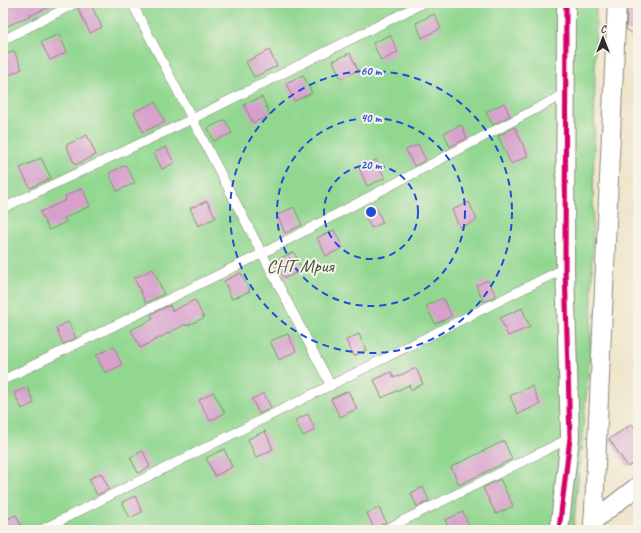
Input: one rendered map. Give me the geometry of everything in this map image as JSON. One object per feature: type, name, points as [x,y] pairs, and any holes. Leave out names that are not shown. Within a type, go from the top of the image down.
[{"type":"street","points":[[559,530],[570,438],[565,268],[566,3]]},
{"type":"street","points":[[593,526],[617,3]]},
{"type":"street","points":[[593,526],[638,486]]},
{"type":"lane","points":[[3,40],[76,3]]},
{"type":"lane","points":[[132,3],[331,386]]},
{"type":"lane","points":[[3,208],[192,119],[423,3]]},
{"type":"lane","points":[[3,380],[263,253],[566,94]]},
{"type":"lane","points":[[41,530],[565,268]]},
{"type":"lane","points":[[384,530],[570,438]]},
{"type":"green space","name":"СНТ Мрия","points":[[3,3],[596,3],[591,346],[573,530],[3,530]]},
{"type":"building","points":[[3,3],[58,3],[3,28]]},
{"type":"building","points":[[82,3],[90,3],[102,27],[90,33],[78,9]]},
{"type":"building","points":[[632,3],[638,3],[638,37],[626,29],[627,9]]},
{"type":"building","points":[[434,14],[441,28],[422,38],[416,23]]},
{"type":"building","points":[[59,34],[67,52],[50,60],[41,42]]},
{"type":"building","points":[[390,35],[398,52],[381,61],[373,43]]},
{"type":"building","points":[[269,50],[277,66],[254,77],[246,62]]},
{"type":"building","points":[[14,51],[22,69],[3,78],[3,56]]},
{"type":"building","points":[[350,53],[358,70],[341,79],[333,61]]},
{"type":"building","points":[[303,75],[312,93],[294,101],[286,83]]},
{"type":"building","points":[[262,97],[270,115],[253,123],[244,105]]},
{"type":"building","points":[[155,102],[165,122],[143,132],[134,112]]},
{"type":"building","points":[[504,103],[510,116],[493,125],[486,112]]},
{"type":"building","points":[[225,120],[232,133],[214,141],[208,128]]},
{"type":"building","points":[[461,125],[467,138],[450,147],[444,133]]},
{"type":"building","points":[[515,127],[528,156],[511,164],[498,136]]},
{"type":"building","points":[[87,135],[96,155],[75,165],[66,145]]},
{"type":"building","points":[[418,144],[426,160],[414,166],[406,150]]},
{"type":"building","points":[[166,147],[174,163],[162,169],[154,153]]},
{"type":"building","points":[[41,158],[51,178],[30,188],[20,168]]},
{"type":"building","points":[[376,160],[385,178],[367,186],[359,168]]},
{"type":"building","points":[[126,165],[135,183],[117,191],[109,173]]},
{"type":"building","points":[[82,188],[90,206],[64,218],[66,222],[49,230],[40,212],[66,200],[65,196]]},
{"type":"building","points":[[207,201],[216,218],[198,226],[190,208]]},
{"type":"building","points":[[469,202],[477,220],[460,228],[452,210]]},
{"type":"building","points":[[294,207],[302,225],[285,233],[277,215]]},
{"type":"building","points":[[376,207],[383,223],[371,228],[363,212]]},
{"type":"building","points":[[334,230],[343,248],[326,256],[317,238]]},
{"type":"building","points":[[294,252],[302,270],[285,278],[276,260]]},
{"type":"building","points":[[153,269],[164,294],[146,303],[134,278]]},
{"type":"building","points":[[241,273],[250,291],[232,299],[224,281]]},
{"type":"building","points":[[488,280],[496,296],[484,302],[476,286]]},
{"type":"building","points":[[443,298],[452,316],[435,324],[426,306]]},
{"type":"building","points":[[195,300],[204,318],[186,326],[186,324],[140,348],[131,330],[153,319],[151,314],[170,305],[172,311]]},
{"type":"building","points":[[522,308],[530,327],[508,336],[500,318]]},
{"type":"building","points":[[68,322],[76,338],[63,344],[56,328]]},
{"type":"building","points":[[288,334],[296,351],[279,360],[270,341]]},
{"type":"building","points":[[359,334],[366,350],[354,356],[346,340]]},
{"type":"building","points":[[114,347],[122,365],[105,373],[96,355]]},
{"type":"building","points":[[416,368],[423,384],[411,390],[409,385],[382,398],[374,380],[391,372],[394,378]]},
{"type":"building","points":[[532,386],[540,404],[518,414],[510,396]]},
{"type":"building","points":[[27,387],[34,403],[22,409],[14,393]]},
{"type":"building","points":[[348,391],[357,409],[340,417],[331,399]]},
{"type":"building","points":[[213,392],[225,413],[210,421],[199,400]]},
{"type":"building","points":[[264,393],[271,408],[259,414],[252,399]]},
{"type":"building","points":[[308,414],[315,430],[303,436],[295,420]]},
{"type":"building","points":[[632,424],[638,432],[638,460],[628,467],[609,439]]},
{"type":"building","points":[[265,431],[273,449],[256,458],[248,439]]},
{"type":"building","points":[[504,441],[512,459],[459,485],[451,467]]},
{"type":"building","points":[[224,449],[232,467],[215,476],[206,458]]},
{"type":"building","points":[[143,451],[150,467],[138,473],[130,457]]},
{"type":"building","points":[[101,473],[109,489],[97,495],[89,479]]},
{"type":"building","points":[[500,479],[513,506],[496,514],[483,488]]},
{"type":"building","points":[[423,487],[429,501],[417,507],[411,493]]},
{"type":"building","points":[[135,496],[142,512],[130,518],[122,502]]},
{"type":"building","points":[[379,508],[386,522],[374,529],[367,513]]},
{"type":"building","points":[[463,512],[471,530],[450,530],[445,520]]},
{"type":"building","points":[[16,515],[23,530],[8,530],[3,521]]},
{"type":"cycle path","points":[[559,530],[570,438],[565,268],[566,3]]}]
